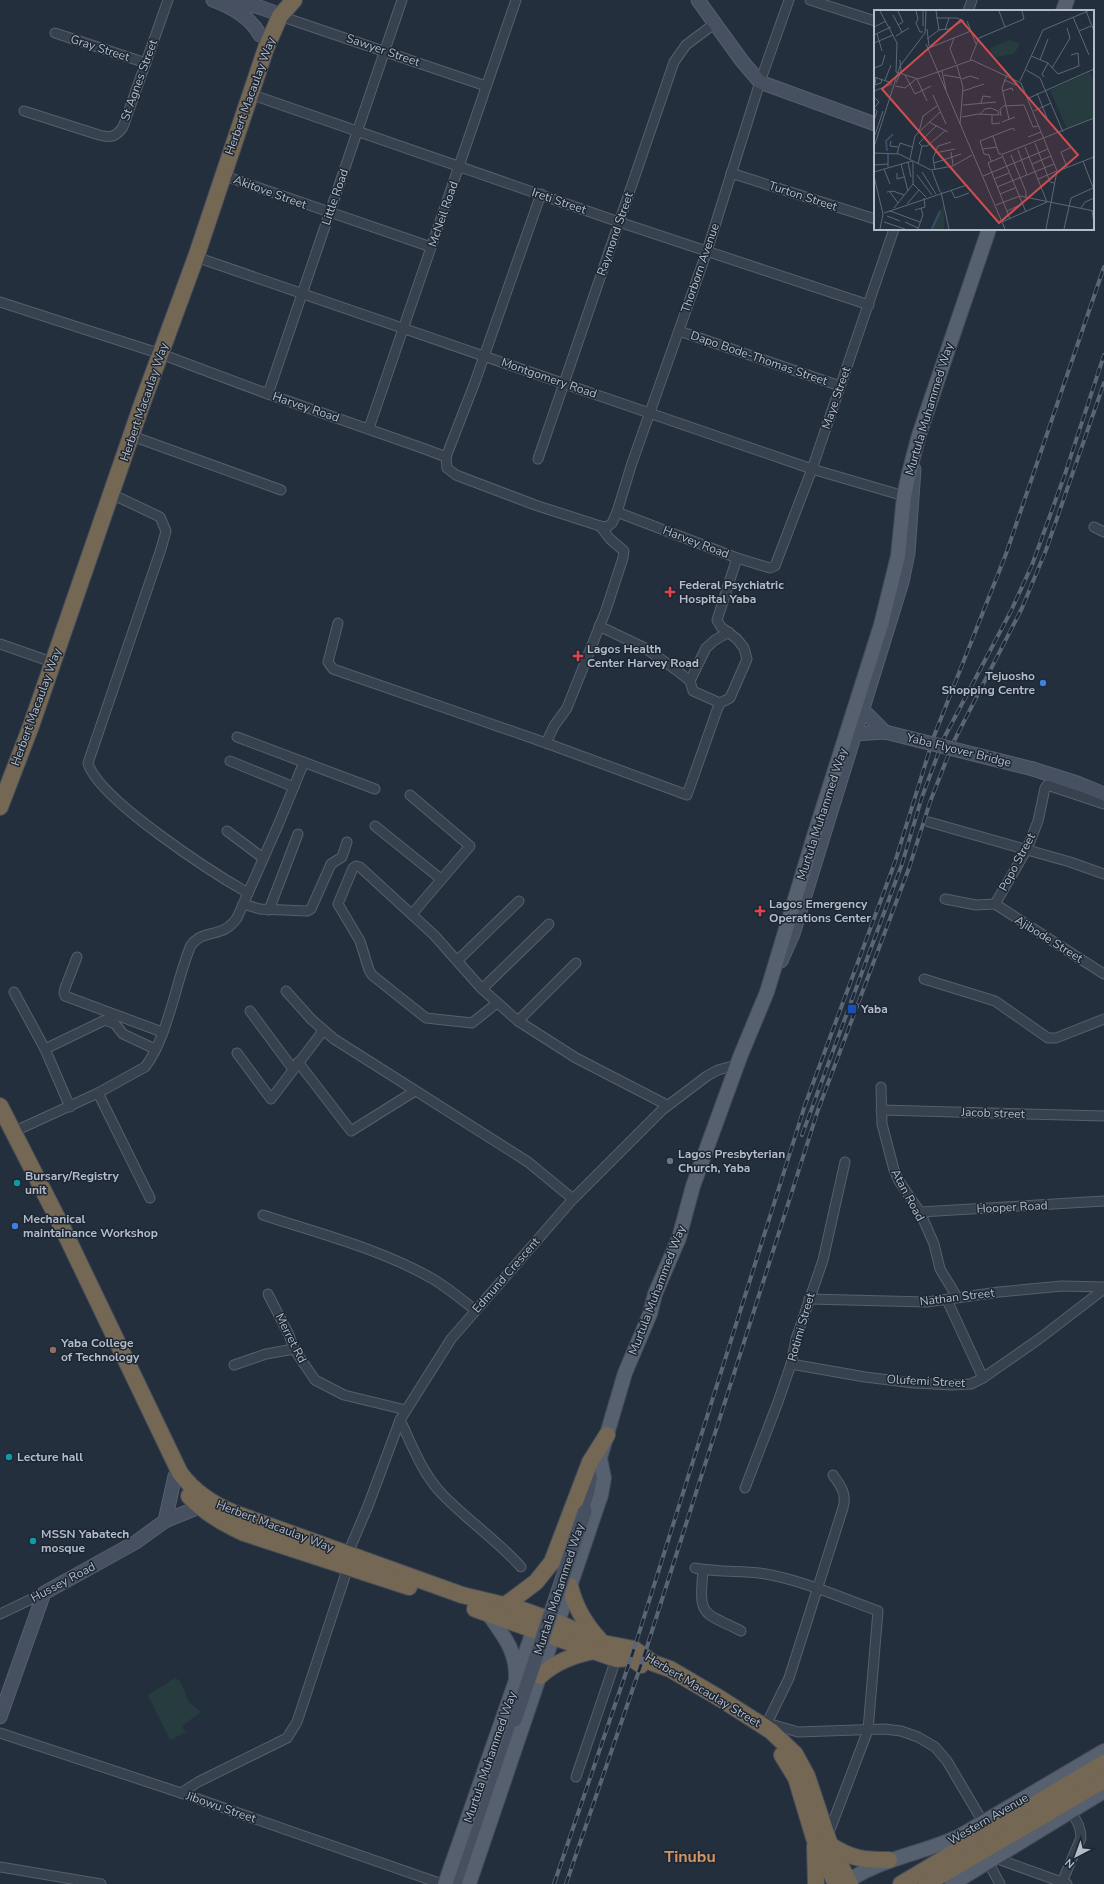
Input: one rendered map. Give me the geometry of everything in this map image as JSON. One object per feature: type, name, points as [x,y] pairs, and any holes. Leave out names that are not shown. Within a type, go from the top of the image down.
[{"type":"highway","name":"Herbert Macaulay Way","points":[[0,807],[38,706],[109,498],[132,436],[172,296],[260,35],[278,9],[294,0]]},
{"type":"highway","name":"Herbert Macaulay Way","points":[[0,786],[155,352],[196,257],[278,9]]},
{"type":"highway","name":"Herbert Macaulay Way","points":[[0,1106],[60,1223],[180,1473],[189,1485],[222,1508],[477,1612],[536,1623]]},
{"type":"highway","name":"Herbert Macaulay Way","points":[[0,1122],[32,1182],[179,1484],[199,1507],[221,1522],[244,1533],[348,1560],[462,1595],[504,1606],[536,1623]]},
{"type":"highway","points":[[504,1606],[536,1582],[552,1562],[590,1462],[607,1435]]},
{"type":"highway","points":[[540,1676],[554,1665],[566,1659],[598,1647],[573,1601],[570,1586]]},
{"type":"highway","name":"Herbert Macaulay Street","points":[[536,1623],[598,1647],[616,1659],[631,1658],[635,1660],[644,1669],[680,1685],[775,1746],[787,1762],[796,1778],[844,1883]]},
{"type":"highway","name":"Herbert Macaulay Street","points":[[598,1647],[638,1651],[653,1663],[681,1675],[764,1723],[783,1740],[808,1776],[824,1839]]},
{"type":"highway","name":"Western Avenue","points":[[1013,1824],[1104,1763]]},
{"type":"highway","name":"Western Avenue","points":[[1013,1824],[1104,1780]]},
{"type":"highway","points":[[901,1884],[1013,1824]]},
{"type":"highway","points":[[926,1884],[1013,1824]]},
{"type":"highway","points":[[816,1884],[817,1859],[824,1839],[853,1858],[862,1860],[889,1860]]},
{"type":"main road","points":[[698,0],[714,24],[752,74],[760,82],[874,124]]},
{"type":"main road","points":[[1063,10],[1067,0]]},
{"type":"main road","points":[[219,2],[278,9]]},
{"type":"main road","points":[[219,2],[249,19],[260,35]]},
{"type":"main road","name":"Murtula Muhammed Way","points":[[458,1884],[540,1676],[601,1495],[604,1478],[600,1458],[625,1373],[650,1314],[656,1294],[679,1238],[693,1186],[740,1058],[767,992],[814,836],[881,625],[898,556],[904,496],[919,435],[989,230]]},
{"type":"main road","points":[[767,992],[793,934],[902,582],[908,553],[915,460],[919,435]]},
{"type":"main road","points":[[863,710],[885,732]]},
{"type":"main road","name":"Yaba Flyover Bridge","points":[[855,734],[885,732],[1033,769],[1077,783],[1104,794]]},
{"type":"main road","name":"Murtala Mohammed Way","points":[[515,1720],[585,1511],[600,1458]]},
{"type":"main road","points":[[166,1521],[175,1476]]},
{"type":"main road","name":"Hussey Road","points":[[44,1593],[136,1542],[166,1521],[199,1507]]},
{"type":"main road","points":[[0,1717],[44,1593]]},
{"type":"main road","points":[[477,1612],[503,1633],[514,1655],[516,1685]]},
{"type":"main road","name":"Murtula Muhammed Way","points":[[445,1884],[516,1685],[536,1623]]},
{"type":"main road","name":"Murtula Muhammed Way","points":[[469,1884],[477,1838],[515,1720]]},
{"type":"main road","name":"Western Avenue","points":[[844,1883],[868,1868],[889,1860],[939,1846],[1104,1751]]},
{"type":"main road","points":[[952,1884],[1102,1795]]},
{"type":"street","name":"St Agnes Street","points":[[24,111],[110,138],[118,135],[123,127],[168,0]]},
{"type":"street","name":"Little Road","points":[[268,394],[402,0]]},
{"type":"street","name":"McNeil Road","points":[[368,428],[432,247],[516,0]]},
{"type":"street","name":"Thorborn Avenue","points":[[600,526],[607,527],[612,523],[617,512],[632,463],[707,251],[760,82],[789,0]]},
{"type":"street","points":[[810,0],[874,21]]},
{"type":"street","points":[[968,10],[972,0]]},
{"type":"street","name":"Sawyer Street","points":[[278,9],[384,51],[486,86]]},
{"type":"street","name":"Raymond Street","points":[[538,459],[674,62],[686,45],[714,24]]},
{"type":"street","name":"Gray Street","points":[[55,33],[146,63]]},
{"type":"street","name":"Ireti Street","points":[[250,94],[619,222],[869,305]]},
{"type":"street","name":"Turton Street","points":[[731,173],[874,219]]},
{"type":"street","name":"Akitove Street","points":[[222,175],[432,247]]},
{"type":"street","points":[[541,194],[485,356],[446,457],[447,468],[456,475],[535,505],[600,526],[610,539],[624,551],[606,610],[567,708],[554,726],[546,743]]},
{"type":"street","name":"Maye Street","points":[[775,566],[812,469],[894,230]]},
{"type":"street","name":"Montgomery Road","points":[[196,257],[812,469],[904,496]]},
{"type":"street","name":"Harvey Road","points":[[0,302],[155,352],[446,457]]},
{"type":"street","name":"Dapo Bode-Thomas Street","points":[[679,331],[840,386]]},
{"type":"street","points":[[132,436],[281,490]]},
{"type":"street","points":[[109,498],[120,498],[160,517],[166,531],[88,763],[90,772],[113,798],[174,846],[248,893]]},
{"type":"street","name":"Harvey Road","points":[[617,512],[737,558],[770,568],[775,566]]},
{"type":"street","points":[[1094,527],[1104,532]]},
{"type":"street","points":[[338,623],[328,662],[333,669],[546,743],[688,795],[720,703],[730,698],[747,659],[744,648],[721,626],[717,620],[737,558]]},
{"type":"street","points":[[599,626],[645,648],[690,681],[693,691],[720,703]]},
{"type":"street","points":[[690,681],[709,644],[729,632]]},
{"type":"street","points":[[0,644],[46,660]]},
{"type":"street","points":[[237,737],[375,789]]},
{"type":"street","points":[[230,761],[294,787]]},
{"type":"street","points":[[13,1132],[70,1107],[145,1067],[162,1032],[191,945],[201,936],[230,927],[237,918],[304,762]]},
{"type":"street","name":"Popo Street","points":[[994,904],[1027,849],[1038,822],[1045,788],[1047,785],[1104,804]]},
{"type":"street","points":[[410,795],[470,846],[412,914]]},
{"type":"street","points":[[928,822],[1027,849],[1104,874]]},
{"type":"street","points":[[375,826],[441,879]]},
{"type":"street","points":[[227,831],[263,858]]},
{"type":"street","points":[[269,910],[298,834]]},
{"type":"street","points":[[243,904],[269,910],[302,911],[311,909],[331,864],[342,857],[347,842]]},
{"type":"street","points":[[496,1003],[472,1023],[426,1018],[372,976],[360,940],[338,904],[353,868],[356,866],[372,877],[412,914],[458,960],[482,989],[518,1021],[576,1058],[667,1106]]},
{"type":"street","points":[[945,899],[976,905],[994,904]]},
{"type":"street","points":[[458,960],[519,901]]},
{"type":"street","name":"Ajibode Street","points":[[994,904],[1104,974]]},
{"type":"street","points":[[482,989],[550,924]]},
{"type":"street","points":[[77,957],[65,988],[65,996],[162,1032]]},
{"type":"street","points":[[518,1021],[576,962]]},
{"type":"street","points":[[924,979],[995,1001],[1048,1038],[1056,1038],[1104,1019]]},
{"type":"street","points":[[286,991],[324,1031],[350,1050],[528,1162],[573,1199]]},
{"type":"street","points":[[14,992],[45,1049],[70,1107]]},
{"type":"street","points":[[250,1011],[295,1066],[352,1131],[415,1090]]},
{"type":"street","points":[[45,1049],[105,1020],[115,1024],[124,1034],[155,1049]]},
{"type":"street","points":[[237,1053],[270,1098],[324,1031]]},
{"type":"street","name":"Edmund Crescent","points":[[181,1793],[198,1782],[288,1738],[297,1722],[348,1560],[400,1420],[451,1339],[573,1199],[667,1106],[707,1076],[718,1070],[736,1065],[740,1058]]},
{"type":"street","name":"Atan Road","points":[[881,1087],[881,1110],[885,1139],[894,1170],[899,1181],[920,1212],[934,1244],[940,1269],[957,1297]]},
{"type":"street","points":[[98,1093],[150,1198]]},
{"type":"street","name":"Jacob street","points":[[881,1110],[1104,1116]]},
{"type":"street","name":"Rotimi Street","points":[[744,1488],[791,1364],[796,1339],[823,1260],[845,1162]]},
{"type":"street","name":"Hooper Road","points":[[920,1212],[1104,1201]]},
{"type":"street","points":[[263,1215],[369,1250],[412,1268],[439,1283],[475,1310]]},
{"type":"street","name":"Nathan Street","points":[[809,1299],[907,1302],[947,1300],[957,1297],[1062,1286],[1104,1288]]},
{"type":"street","name":"Olufemi Street","points":[[791,1364],[865,1377],[914,1383],[952,1385],[971,1384],[983,1378],[1077,1311],[1104,1288]]},
{"type":"street","name":"Merret Rd","points":[[268,1294],[289,1335],[294,1349],[315,1380],[344,1395],[406,1410]]},
{"type":"street","points":[[947,1300],[983,1378]]},
{"type":"street","points":[[234,1365],[266,1354],[294,1349]]},
{"type":"street","points":[[400,1420],[419,1460],[432,1482],[442,1494],[510,1554],[521,1567]]},
{"type":"street","points":[[833,1475],[844,1491],[846,1499],[789,1678],[764,1723],[798,1732],[884,1729],[901,1731],[918,1737],[935,1747],[948,1761],[983,1822]]},
{"type":"street","points":[[741,1631],[710,1615],[702,1607],[699,1569],[759,1573],[817,1588],[878,1611],[868,1730],[824,1839]]},
{"type":"street","name":"Hussey Road","points":[[0,1614],[44,1593]]},
{"type":"street","points":[[576,1777],[616,1659]]},
{"type":"street","name":"Jibowu Street","points":[[0,1733],[181,1793],[442,1884]]},
{"type":"street","points":[[992,1860],[1064,1883],[1081,1838],[1081,1831],[1077,1820],[1071,1813]]},
{"type":"street","points":[[992,1860],[1000,1884]]},
{"type":"street","points":[[0,1867],[101,1884]]},
{"type":"green space","points":[[175,1678],[180,1681],[189,1702],[201,1712],[183,1725],[182,1728],[189,1733],[186,1732],[170,1740],[148,1695]]},
{"type":"railway","points":[[554,1884],[634,1649],[805,1105],[895,862],[934,736],[1006,554],[1104,267]]},
{"type":"railway","points":[[802,1135],[902,864],[922,797],[944,738],[1011,611],[1032,565],[1064,477],[1104,355]]},
{"type":"railway","points":[[566,1884],[644,1656],[818,1110],[909,868],[930,802],[953,743],[1022,608],[1046,550],[1104,383]]},
{"type":"place","name":"Federal Psychiatric Hospital Yaba","points":[[670,592]]},
{"type":"place","name":"Lagos Health Center Harvey Road","points":[[578,656]]},
{"type":"place","name":"Tejuosho Shopping Centre","points":[[1043,683]]},
{"type":"place","name":"Lagos Emergency Operations Center","points":[[760,911]]},
{"type":"place","name":"Yaba","points":[[852,1009]]},
{"type":"place","name":"Lagos Presbyterian Church, Yaba","points":[[670,1161]]},
{"type":"place","name":"Bursary/Registry unit","points":[[17,1183]]},
{"type":"place","name":"Mechanical maintainance Workshop","points":[[15,1226]]},
{"type":"place","name":"Yaba College of Technology","points":[[53,1350]]},
{"type":"place","name":"Lecture hall","points":[[9,1457]]},
{"type":"place","name":"MSSN Yabatech mosque","points":[[33,1541]]},
{"type":"district","name":"Tinubu","points":[[690,1856]]}]
